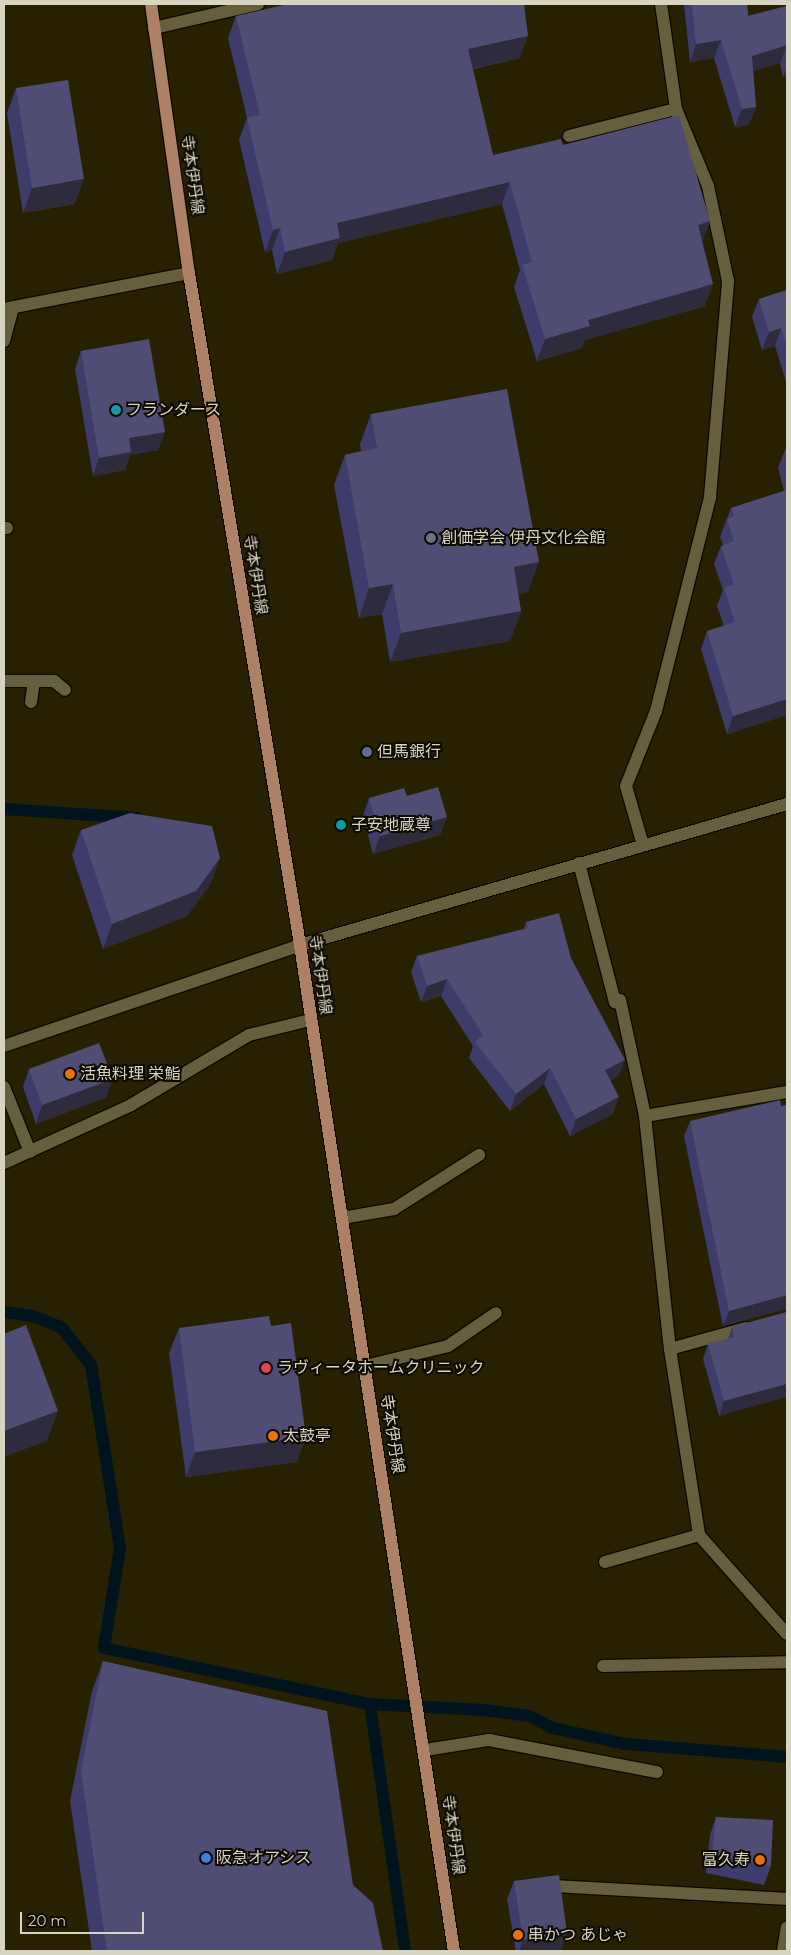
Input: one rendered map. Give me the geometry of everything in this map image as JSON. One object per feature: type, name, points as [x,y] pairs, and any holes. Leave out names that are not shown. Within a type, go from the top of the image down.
[{"type":"main road","name":"寺本伊丹線","points":[[151,4],[189,274],[300,945],[310,1020],[425,1750],[454,1951]]},
{"type":"street","points":[[154,28],[258,4]]},
{"type":"street","points":[[643,845],[626,786],[659,702],[710,497],[728,281],[708,186],[676,109],[661,4]]},
{"type":"street","points":[[569,136],[676,109]]},
{"type":"street","points":[[4,341],[8,308],[189,274]]},
{"type":"street","points":[[4,681],[54,681],[65,690]]},
{"type":"street","points":[[30,702],[34,681]]},
{"type":"street","points":[[4,1046],[300,945],[787,804]]},
{"type":"street","points":[[579,863],[615,1002],[620,1000],[645,1116],[670,1348],[699,1535],[787,1634]]},
{"type":"street","points":[[4,1163],[131,1105],[249,1035],[310,1020]]},
{"type":"street","points":[[4,1087],[30,1152]]},
{"type":"street","points":[[645,1116],[787,1092]]},
{"type":"street","points":[[342,1218],[394,1209],[479,1155]]},
{"type":"street","points":[[365,1366],[448,1346],[496,1313]]},
{"type":"street","points":[[670,1348],[760,1324]]},
{"type":"street","points":[[605,1562],[699,1535]]},
{"type":"street","points":[[603,1666],[787,1662]]},
{"type":"street","points":[[425,1750],[489,1740],[657,1772]]},
{"type":"street","points":[[555,1886],[787,1899]]},
{"type":"street","points":[[783,1951],[787,1926]]},
{"type":"building","points":[[288,4],[524,4],[528,36],[468,49],[493,155],[561,139],[563,145],[679,115],[710,221],[698,225],[713,284],[588,320],[590,326],[545,339],[522,265],[532,262],[510,182],[337,223],[340,238],[285,252],[280,228],[273,230],[247,118],[260,115],[236,16]]},
{"type":"building","points":[[692,4],[747,4],[748,16],[787,6],[787,45],[752,56],[756,107],[742,109],[721,40],[696,44]]},
{"type":"building","points":[[68,80],[84,179],[32,188],[16,88]]},
{"type":"building","points":[[787,290],[787,347],[781,328],[769,332],[759,299]]},
{"type":"building","name":"フランダース","points":[[149,339],[165,432],[129,438],[131,452],[99,458],[81,351]]},
{"type":"building","name":"創価学会 伊丹文化会館","points":[[507,389],[539,562],[514,567],[521,611],[401,633],[393,584],[369,588],[345,455],[377,448],[371,414]]},
{"type":"building","points":[[787,490],[787,699],[733,716],[707,631],[735,622],[724,588],[734,584],[721,546],[734,541],[727,519],[734,516],[731,508]]},
{"type":"building","points":[[438,787],[447,817],[380,836],[369,798],[404,788],[407,796]]},
{"type":"building","points":[[130,813],[212,826],[220,858],[196,891],[112,924],[81,830]]},
{"type":"building","points":[[559,913],[571,958],[625,1060],[605,1070],[619,1097],[576,1119],[550,1068],[516,1094],[475,1042],[483,1035],[447,979],[427,986],[417,956],[528,928],[526,922]]},
{"type":"building","points":[[99,1043],[113,1079],[42,1105],[29,1069]]},
{"type":"building","points":[[780,1100],[781,1106],[787,1105],[787,1295],[729,1311],[690,1121]]},
{"type":"building","points":[[787,1312],[787,1384],[724,1401],[708,1344],[734,1337],[732,1327]]},
{"type":"building","points":[[269,1316],[271,1326],[291,1323],[306,1437],[195,1452],[179,1328]]},
{"type":"building","points":[[26,1325],[58,1411],[4,1431],[4,1334]]},
{"type":"building","name":"阪急オアシス","points":[[103,1661],[327,1711],[353,1885],[373,1903],[383,1951],[107,1951],[81,1771]]},
{"type":"building","points":[[716,1817],[773,1820],[771,1866],[712,1855]]},
{"type":"building","points":[[559,1875],[567,1933],[523,1940],[514,1881]]},
{"type":"waterway","points":[[4,809],[137,818]]},
{"type":"waterway","points":[[4,1312],[33,1316],[62,1328],[91,1365],[120,1548],[104,1648],[370,1704],[483,1710],[530,1716],[553,1728],[626,1744],[787,1757]]},
{"type":"waterway","points":[[370,1704],[405,1951]]},
{"type":"place","name":"フランダース","points":[[116,410]]},
{"type":"place","name":"創価学会 伊丹文化会館","points":[[431,538]]},
{"type":"place","name":"但馬銀行","points":[[367,752]]},
{"type":"place","name":"子安地蔵尊","points":[[341,825]]},
{"type":"place","name":"活魚料理 栄鮨","points":[[70,1074]]},
{"type":"place","name":"ラヴィータホームクリニック","points":[[266,1368]]},
{"type":"place","name":"太鼓亭","points":[[273,1436]]},
{"type":"place","name":"阪急オアシス","points":[[206,1858]]},
{"type":"place","name":"富久寿","points":[[760,1860]]},
{"type":"place","name":"串かつ あじゃ","points":[[518,1935]]}]
